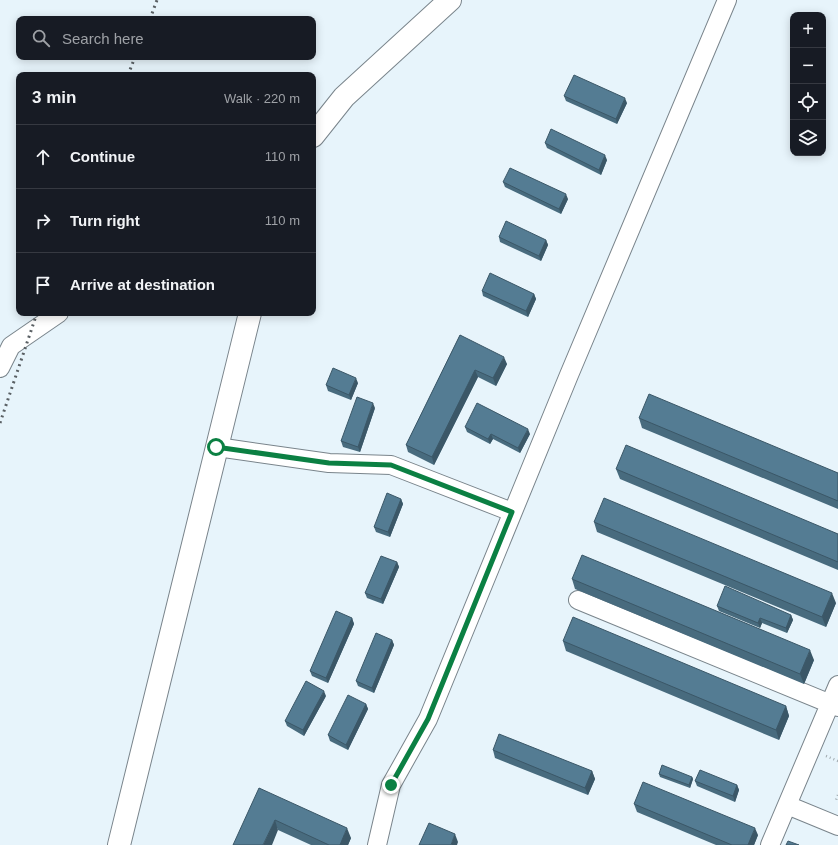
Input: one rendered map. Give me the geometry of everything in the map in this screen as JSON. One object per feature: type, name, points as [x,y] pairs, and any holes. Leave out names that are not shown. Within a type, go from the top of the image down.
[{"type":"street","points":[[316,132],[344,97],[450,0]]},
{"type":"street","points":[[377,845],[391,785],[428,719],[512,512],[727,0]]},
{"type":"street","points":[[0,368],[11,346],[55,316]]},
{"type":"street","points":[[119,845],[249,316]]},
{"type":"street","points":[[216,447],[329,463],[391,465],[512,512]]},
{"type":"street","points":[[578,600],[834,706]]},
{"type":"street","points":[[770,845],[787,804],[834,706],[838,685]]},
{"type":"street","points":[[787,804],[838,826]]},
{"type":"path","points":[[838,795],[836,800],[838,801]]},
{"type":"building","points":[[574,75],[625,98],[616,119],[564,96]]},
{"type":"building","points":[[551,129],[605,155],[599,170],[545,143]]},
{"type":"building","points":[[510,168],[566,194],[559,209],[503,182]]},
{"type":"building","points":[[506,221],[546,240],[539,256],[499,237]]},
{"type":"building","points":[[490,273],[534,294],[526,311],[482,291]]},
{"type":"building","points":[[460,335],[504,357],[493,378],[475,370],[432,457],[406,445]]},
{"type":"building","points":[[333,368],[356,378],[349,395],[326,385]]},
{"type":"building","points":[[649,394],[838,473],[838,501],[639,418]]},
{"type":"building","points":[[357,397],[373,403],[358,447],[341,441]]},
{"type":"building","points":[[477,403],[528,429],[518,448],[491,434],[488,439],[465,427]]},
{"type":"building","points":[[626,445],[838,534],[838,562],[616,469]]},
{"type":"building","points":[[387,493],[401,499],[388,532],[374,527]]},
{"type":"building","points":[[604,498],[832,593],[822,617],[594,522]]},
{"type":"building","points":[[582,555],[810,650],[800,674],[572,579]]},
{"type":"building","points":[[381,556],[397,562],[381,599],[365,593]]},
{"type":"building","points":[[725,586],[791,615],[786,628],[760,618],[758,623],[717,606]]},
{"type":"building","points":[[336,611],[352,618],[326,678],[310,671]]},
{"type":"building","points":[[573,617],[786,706],[776,730],[563,641]]},
{"type":"building","points":[[376,633],[392,640],[372,688],[356,681]]},
{"type":"building","points":[[306,681],[324,691],[303,730],[285,721]]},
{"type":"building","points":[[348,695],[366,704],[346,745],[328,735]]},
{"type":"building","points":[[499,734],[592,771],[585,788],[493,750]]},
{"type":"building","points":[[662,765],[692,777],[689,785],[659,774]]},
{"type":"building","points":[[700,770],[737,785],[733,796],[695,781]]},
{"type":"building","points":[[643,782],[755,828],[748,845],[732,845],[634,804]]},
{"type":"building","points":[[259,788],[347,828],[340,845],[329,845],[275,820],[263,845],[233,845]]},
{"type":"building","points":[[429,823],[455,834],[451,845],[419,845]]},
{"type":"building","points":[[788,841],[799,845],[786,845]]},
{"type":"railway","points":[[151,16],[157,0]]},
{"type":"railway","points":[[129,72],[134,60]]},
{"type":"railway","points":[[0,423],[36,316]]},
{"type":"route","points":[[216,447],[329,463],[391,465],[512,512],[428,719],[391,785]]}]
